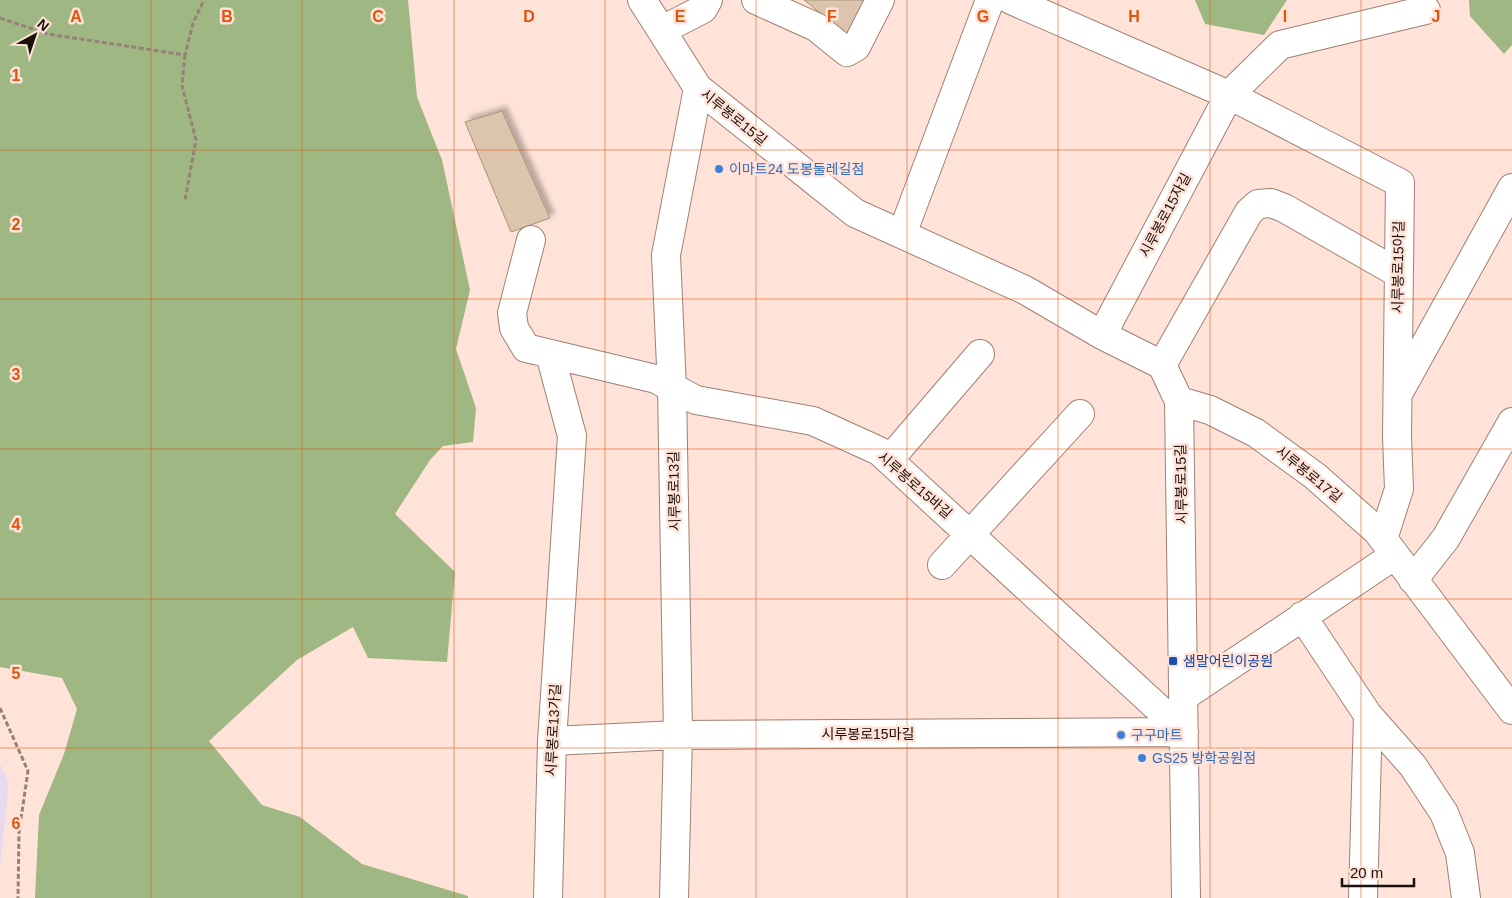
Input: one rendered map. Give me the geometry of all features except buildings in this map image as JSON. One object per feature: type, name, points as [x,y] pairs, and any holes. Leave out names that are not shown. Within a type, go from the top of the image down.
[{"type":"street","name":"시루봉로15길","points":[[642,0],[698,88],[855,213],[1025,290],[1102,334],[1162,365],[1180,401],[1186,898]]},
{"type":"street","points":[[662,30],[703,9],[708,0]]},
{"type":"street","points":[[756,0],[816,27],[847,52],[856,47],[880,0]]},
{"type":"street","points":[[902,234],[990,0]]},
{"type":"street","points":[[1011,0],[1229,95]]},
{"type":"street","name":"시루봉로15자길","points":[[1102,334],[1229,95],[1280,45],[1415,8]]},
{"type":"street","name":"시루봉로13길","points":[[674,898],[678,735],[672,388],[666,255],[698,88]]},
{"type":"street","name":"시루봉로15아길","points":[[1229,95],[1400,183],[1397,437],[1399,489],[1389,547]]},
{"type":"street","points":[[1398,396],[1512,188]]},
{"type":"street","points":[[1162,365],[1249,212],[1258,204],[1271,203],[1284,208],[1398,273]]},
{"type":"street","name":"시루봉로15바길","points":[[531,240],[512,313],[514,328],[526,348],[656,379],[696,400],[813,421],[879,451],[1184,732]]},
{"type":"street","name":"시루봉로13가길","points":[[548,898],[552,740],[572,436],[550,354]]},
{"type":"street","points":[[889,460],[980,354]]},
{"type":"street","name":"시루봉로17길","points":[[1180,401],[1210,410],[1256,433],[1315,476],[1376,531],[1512,710]]},
{"type":"street","points":[[942,565],[1080,414]]},
{"type":"street","points":[[1413,580],[1446,538],[1512,422]]},
{"type":"street","points":[[1183,697],[1302,616],[1389,547]]},
{"type":"street","points":[[1302,616],[1368,715],[1414,766],[1444,813],[1460,853],[1466,898]]},
{"type":"street","points":[[1363,898],[1368,715]]},
{"type":"street","name":"시루봉로15마길","points":[[552,740],[678,735],[1184,732]]},
{"type":"path","points":[[185,200],[196,140],[182,86],[185,54],[193,23],[204,0]]},
{"type":"path","points":[[0,18],[48,34],[185,54]]},
{"type":"path","points":[[0,708],[28,771],[19,832],[18,898]]},
{"type":"shaded area","points":[[0,764],[9,782],[0,868]]},
{"type":"green space","points":[[0,0],[408,0],[417,97],[442,160],[470,290],[456,349],[476,408],[473,442],[443,446],[430,460],[395,514],[455,572],[447,662],[368,658],[353,627],[297,660],[209,741],[262,805],[300,817],[362,864],[468,896],[468,898],[35,898],[39,815],[64,754],[77,709],[62,678],[0,667]]},
{"type":"green space","points":[[1195,0],[1287,0],[1264,35],[1205,24]]},
{"type":"green space","points":[[1469,0],[1512,0],[1512,45],[1504,54],[1470,16]]},
{"type":"place","name":"이마트24 도봉둘레길점","points":[[719,169]]},
{"type":"place","name":"샘말어린이공원","points":[[1173,661]]},
{"type":"place","name":"구구마트","points":[[1121,735]]},
{"type":"place","name":"GS25 방학공원점","points":[[1142,758]]}]
